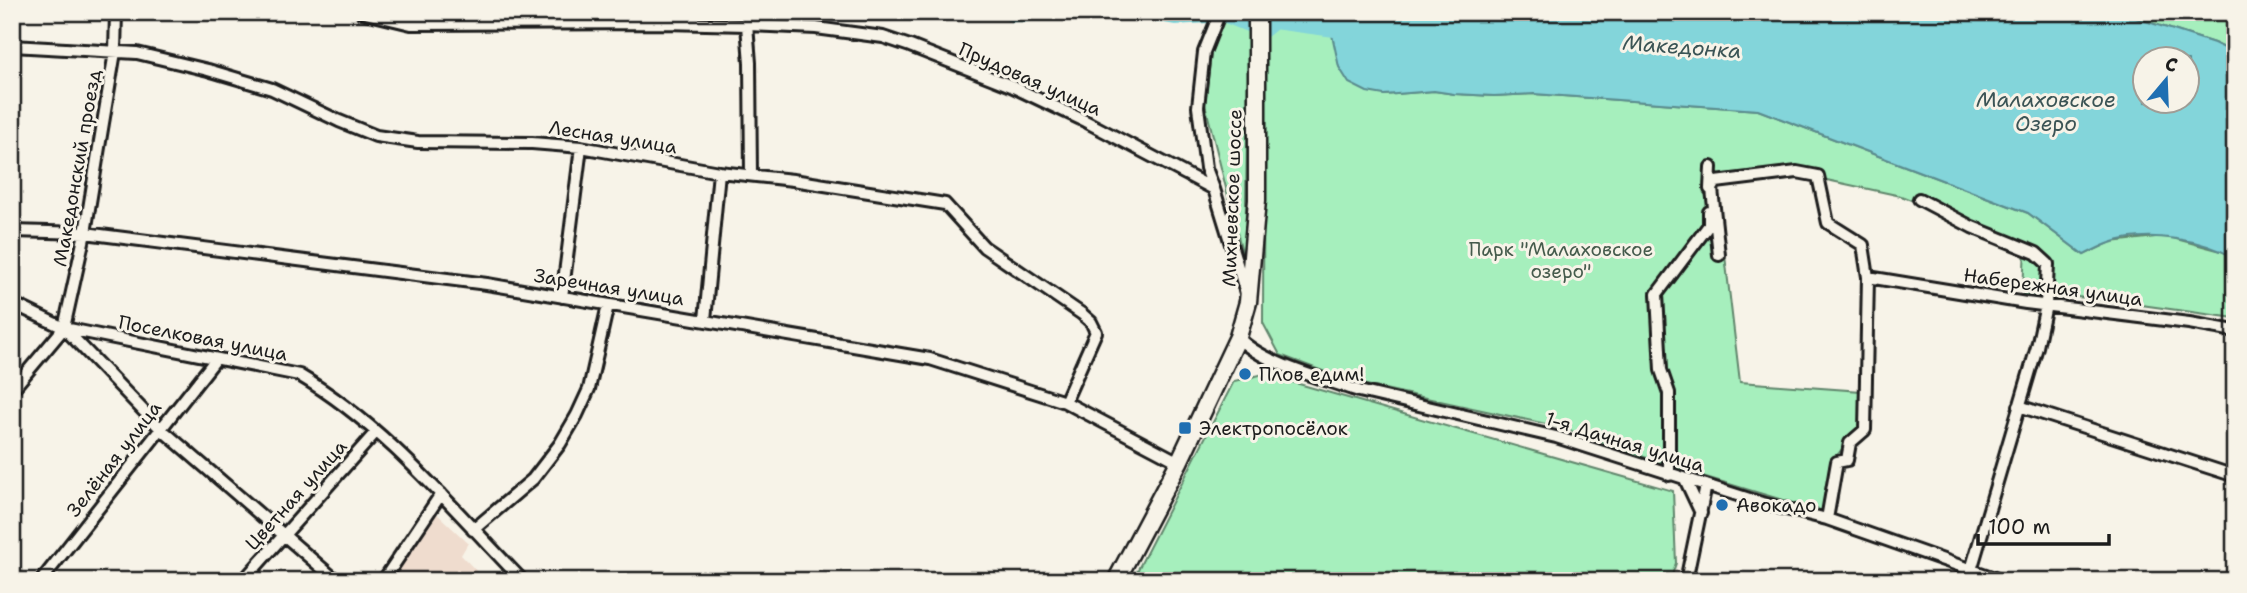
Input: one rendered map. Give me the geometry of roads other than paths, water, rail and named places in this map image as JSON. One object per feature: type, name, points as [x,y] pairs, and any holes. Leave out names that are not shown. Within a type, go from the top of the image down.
[{"type":"main road","name":"Михневское шоссе","points":[[1116,581],[1179,462],[1238,337],[1248,302],[1256,200],[1257,12]]},
{"type":"street","name":"Македонский проезд","points":[[64,328],[85,233],[114,52],[116,12]]},
{"type":"street","name":"Прудовая улица","points":[[361,12],[411,24],[665,23],[816,28],[858,33],[910,46],[1009,85],[1214,189]]},
{"type":"street","points":[[1220,12],[1204,52],[1198,107],[1206,168],[1248,302]]},
{"type":"street","points":[[747,25],[751,175]]},
{"type":"street","name":"Лесная улица","points":[[12,46],[136,53],[208,70],[272,89],[376,136],[418,142],[531,143],[581,147],[719,172],[945,204],[984,247],[1091,322],[1096,332],[1065,402]]},
{"type":"street","points":[[562,297],[581,147]]},
{"type":"street","points":[[1669,475],[1669,393],[1661,370],[1657,294],[1709,225],[1711,167]]},
{"type":"street","points":[[705,320],[719,172]]},
{"type":"street","points":[[1719,255],[1712,189],[1716,182],[1797,172],[1818,176],[1828,223],[1863,245],[1867,277],[1865,430],[1850,443],[1847,460],[1837,462],[1827,519]]},
{"type":"street","points":[[1919,199],[1972,227],[2036,253],[2048,264],[2046,305],[2037,347],[2019,406],[1977,575]]},
{"type":"street","name":"Заречная улица","points":[[12,231],[85,233],[355,267],[562,297],[930,359],[1065,402],[1179,462]]},
{"type":"street","name":"Набережная улица","points":[[1867,277],[2235,331]]},
{"type":"street","name":"Поселковая улица","points":[[12,303],[64,328],[299,375],[351,410],[376,432],[441,494],[523,581]]},
{"type":"street","points":[[473,530],[533,479],[572,425],[589,389],[608,305]]},
{"type":"street","points":[[12,390],[64,328],[160,428],[337,581]]},
{"type":"street","name":"1-я Дачная улица","points":[[1238,337],[1245,345],[1278,362],[1333,382],[1556,437],[1669,475],[1827,519],[1977,575],[2003,581]]},
{"type":"street","name":"Зелёная улица","points":[[41,581],[216,359]]},
{"type":"street","points":[[2019,406],[2235,476]]},
{"type":"street","name":"Цветная улица","points":[[243,581],[376,432]]},
{"type":"street","points":[[1685,479],[1701,513]]},
{"type":"street","points":[[1686,581],[1706,485]]},
{"type":"street","points":[[383,581],[441,494]]},
{"type":"water","name":"Малаховское Озеро","points":[[1334,12],[2117,12],[2214,43],[2235,53],[2235,258],[2190,241],[2157,237],[2124,239],[2084,255],[2028,213],[1758,110],[1534,94],[1494,96],[1434,91],[1384,95],[1367,92],[1349,83],[1339,67],[1331,30]]},
{"type":"waterway","name":"Македонка","points":[[1007,12],[1053,12]]},
{"type":"waterway","name":"Македонка","points":[[1149,12],[1175,17],[1224,14],[1263,30],[1274,21],[1350,31]]},
{"type":"place","name":"Плов едим!","points":[[1245,374]]},
{"type":"place","name":"Электропосёлок","points":[[1185,428]]},
{"type":"place","name":"Авокадо","points":[[1722,505]]},
{"type":"park label","name":"Парк \"Малаховское озеро\"","points":[[1561,260]]}]
